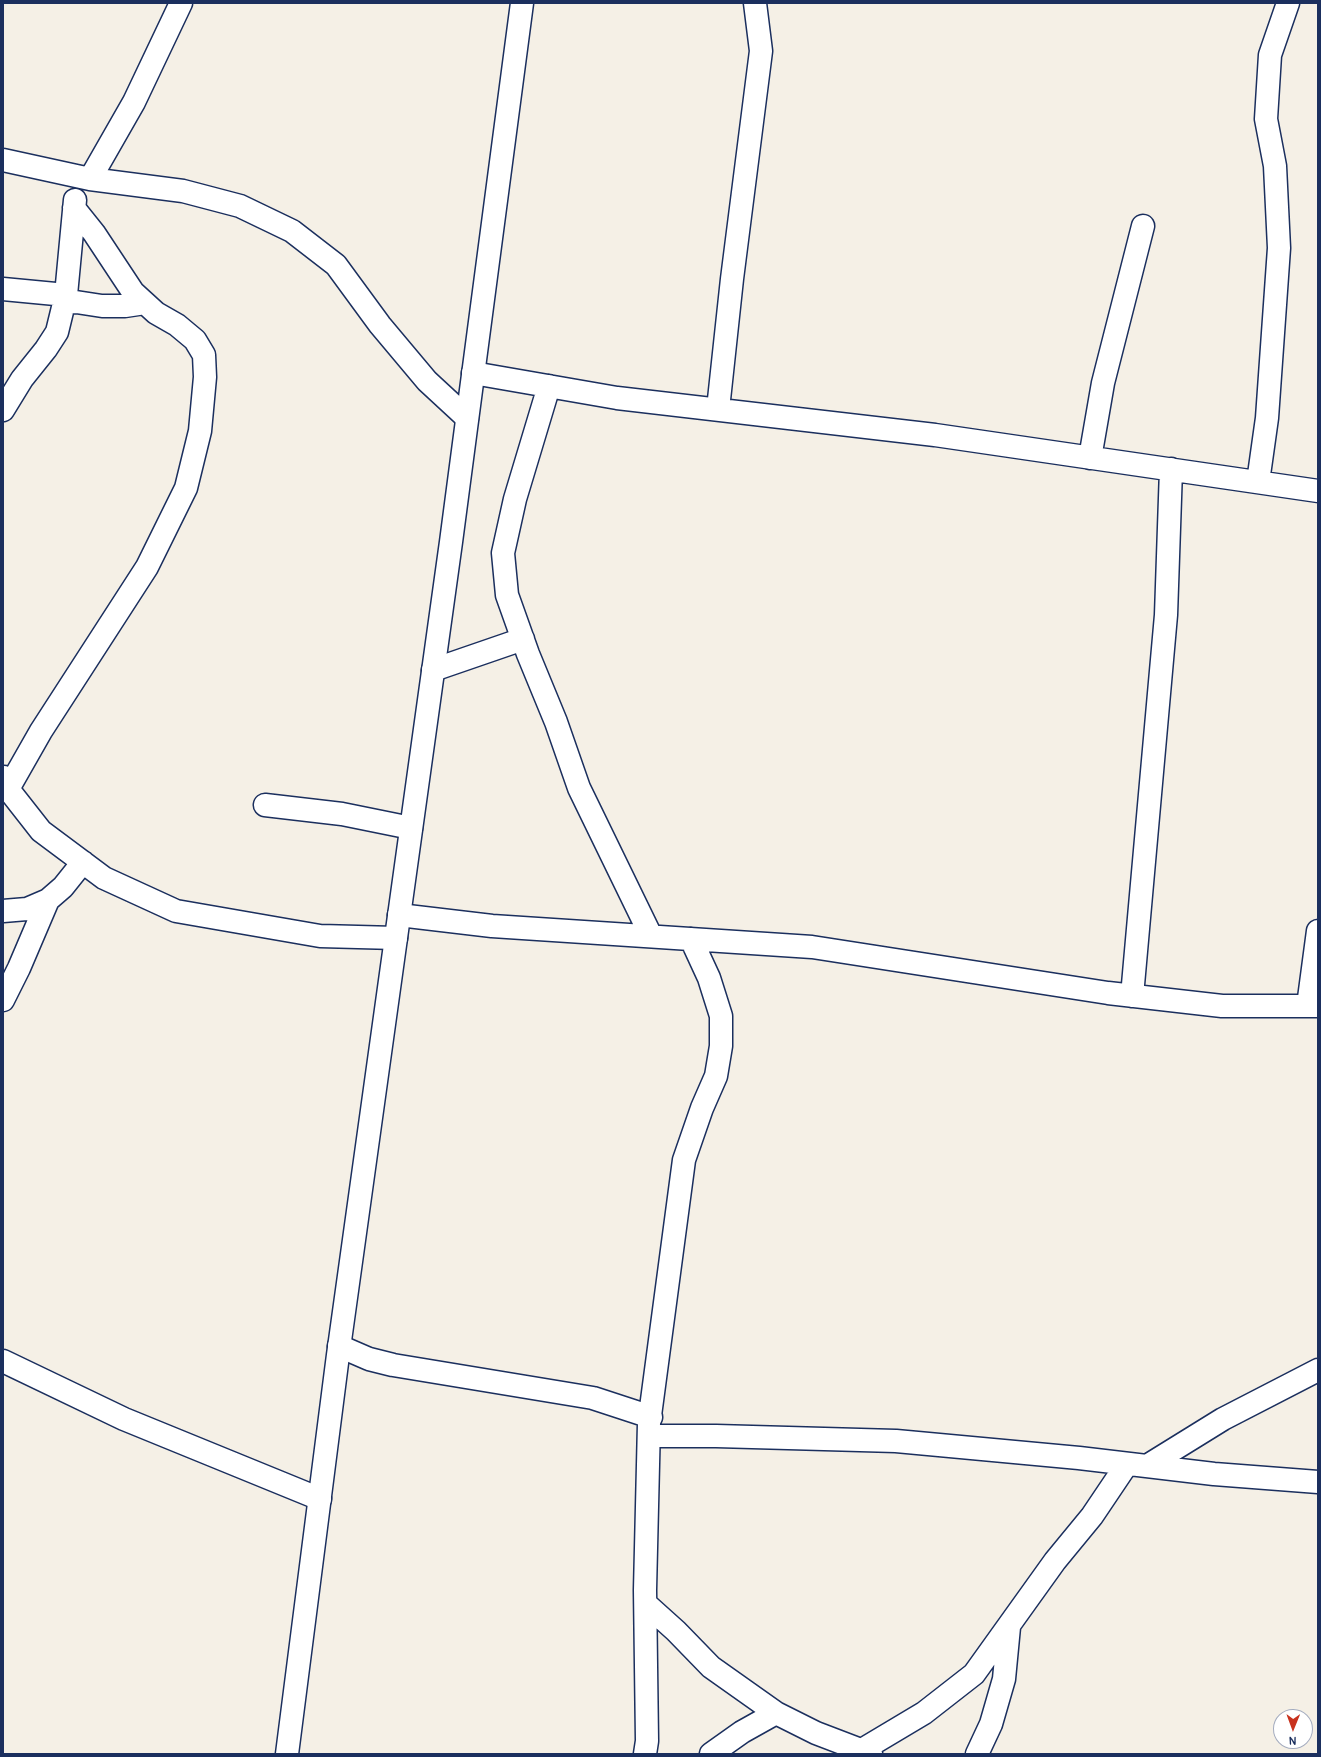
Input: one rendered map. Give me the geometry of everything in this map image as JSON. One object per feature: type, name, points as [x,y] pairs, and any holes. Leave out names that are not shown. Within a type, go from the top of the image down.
[{"type":"street","points":[[3,410],[22,379],[46,349],[57,332],[65,299],[74,208],[83,178],[134,102],[181,3]]},
{"type":"street","points":[[287,1754],[339,1346],[433,670],[522,3]]},
{"type":"street","points":[[718,409],[732,279],[761,51],[755,3]]},
{"type":"street","points":[[1258,482],[1267,418],[1279,248],[1274,166],[1266,119],[1270,55],[1288,3]]},
{"type":"street","points":[[3,160],[83,178],[183,191],[240,206],[292,231],[336,265],[380,325],[427,381],[467,418]]},
{"type":"street","points":[[74,208],[94,233],[133,292],[156,313],[177,325],[195,340],[204,355],[205,377],[200,431],[186,488],[147,567],[41,731],[5,782],[41,831],[104,878],[176,911],[320,936],[396,938]]},
{"type":"street","points":[[1090,458],[1103,382],[1144,226]]},
{"type":"street","points":[[3,289],[102,306],[125,306],[145,303]]},
{"type":"street","points":[[473,373],[617,398],[935,435],[1318,490]]},
{"type":"street","points":[[549,386],[515,499],[503,553],[507,595],[556,722],[579,788],[651,936]]},
{"type":"street","points":[[1132,996],[1166,615],[1171,469]]},
{"type":"street","points":[[433,670],[523,638]]},
{"type":"street","points":[[265,805],[342,814],[411,828]]},
{"type":"street","points":[[3,911],[27,909],[48,900],[63,887],[83,862]]},
{"type":"street","points":[[3,1000],[19,968],[48,900]]},
{"type":"street","points":[[399,915],[492,926],[812,947],[1132,996],[1222,1006],[1313,1006],[1318,931]]},
{"type":"street","points":[[645,1754],[647,1741],[646,1604],[650,1427],[684,1160],[702,1108],[716,1076],[721,1046],[721,1016],[709,978],[691,939]]},
{"type":"street","points":[[339,1346],[369,1359],[393,1365],[593,1398],[650,1427],[716,1436],[896,1441],[1214,1474],[1318,1482]]},
{"type":"street","points":[[3,1360],[124,1418],[320,1499]]},
{"type":"street","points":[[646,1604],[676,1631],[711,1667],[776,1713],[816,1733],[866,1752],[924,1713],[974,1674],[1055,1561],[1137,1465],[1318,1370]]},
{"type":"street","points":[[976,1754],[991,1724],[1004,1679],[1009,1626]]},
{"type":"street","points":[[711,1754],[742,1732],[776,1713]]}]
